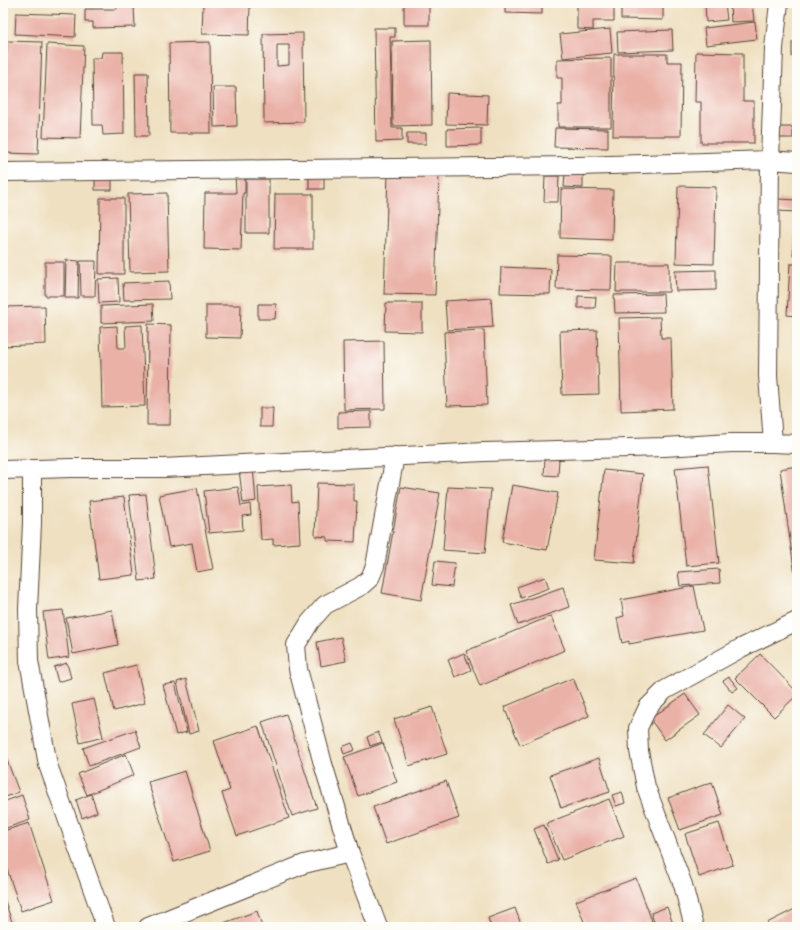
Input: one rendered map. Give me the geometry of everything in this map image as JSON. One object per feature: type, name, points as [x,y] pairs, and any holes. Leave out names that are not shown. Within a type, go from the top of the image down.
[{"type":"street","points":[[773,443],[768,376],[770,160],[774,48],[779,3]]},
{"type":"street","points":[[3,172],[579,166],[770,160],[797,162]]},
{"type":"street","points":[[3,470],[163,468],[484,452],[664,447],[731,443],[797,444]]},
{"type":"street","points":[[378,927],[361,878],[350,853],[323,764],[298,670],[296,645],[310,622],[325,605],[361,586],[370,578],[375,566],[395,456]]},
{"type":"street","points":[[32,469],[32,523],[28,609],[29,661],[48,765],[106,927]]},
{"type":"street","points":[[694,927],[683,885],[646,787],[639,751],[638,728],[648,707],[665,690],[741,648],[797,620]]},
{"type":"street","points":[[148,927],[304,864],[350,853]]},
{"type":"building","points":[[404,3],[429,3],[429,25],[404,25]]},
{"type":"building","points":[[505,3],[542,3],[542,14],[505,13]]},
{"type":"building","points":[[577,3],[614,3],[614,21],[593,21],[593,30],[577,29]]},
{"type":"building","points":[[621,3],[663,3],[663,20],[621,19]]},
{"type":"building","points":[[705,3],[725,3],[727,20],[706,22]]},
{"type":"building","points":[[730,3],[752,3],[754,21],[731,22]]},
{"type":"building","points":[[117,5],[134,5],[135,27],[93,28],[93,22],[85,22],[85,9],[117,9]]},
{"type":"building","points":[[203,5],[250,6],[249,35],[202,34]]},
{"type":"building","points":[[16,13],[76,15],[75,37],[15,34]]},
{"type":"building","points":[[755,22],[757,39],[706,45],[704,28]]},
{"type":"building","points":[[374,28],[395,28],[395,37],[390,37],[392,128],[402,128],[402,141],[376,142]]},
{"type":"building","points":[[610,29],[612,53],[563,58],[560,34]]},
{"type":"building","points":[[672,30],[673,50],[618,52],[617,32]]},
{"type":"building","points":[[303,33],[304,122],[264,123],[263,34]],"holes":[[[277,45],[289,45],[289,65],[277,66]]]},
{"type":"building","points":[[431,40],[432,125],[393,126],[392,41]]},
{"type":"building","points":[[7,41],[42,42],[38,154],[3,153]]},
{"type":"building","points":[[210,42],[211,133],[170,133],[169,43]]},
{"type":"building","points":[[792,42],[797,42],[797,58],[792,57]]},
{"type":"building","points":[[47,44],[84,46],[80,138],[43,137]]},
{"type":"building","points":[[102,52],[123,52],[124,134],[103,135],[102,125],[93,125],[92,58],[101,58]]},
{"type":"building","points":[[696,52],[743,53],[743,101],[754,101],[754,143],[701,143],[701,102],[695,102]]},
{"type":"building","points":[[614,54],[667,54],[667,62],[682,62],[681,136],[613,136]]},
{"type":"building","points":[[611,58],[611,127],[558,127],[558,105],[562,105],[562,78],[557,78],[557,59]]},
{"type":"building","points":[[135,73],[148,73],[149,136],[136,136]]},
{"type":"building","points":[[213,87],[236,87],[237,126],[214,127]]},
{"type":"building","points":[[447,93],[488,95],[487,125],[446,124]]},
{"type":"building","points":[[797,95],[797,136],[794,135]]},
{"type":"building","points":[[781,127],[793,127],[793,138],[780,138]]},
{"type":"building","points":[[481,128],[481,145],[447,146],[447,129]]},
{"type":"building","points":[[555,128],[608,129],[608,148],[554,147]]},
{"type":"building","points":[[407,133],[426,133],[426,144],[407,144]]},
{"type":"building","points":[[309,170],[324,170],[324,189],[309,189]]},
{"type":"building","points":[[245,172],[241,250],[204,249],[205,193],[236,193],[235,173]]},
{"type":"building","points":[[565,172],[583,173],[583,188],[564,187]]},
{"type":"building","points":[[388,173],[439,175],[435,295],[384,294]]},
{"type":"building","points":[[95,176],[112,176],[112,190],[95,190]]},
{"type":"building","points":[[545,176],[559,176],[558,202],[544,202]]},
{"type":"building","points":[[246,179],[269,179],[269,233],[246,233]]},
{"type":"building","points":[[678,186],[716,187],[714,264],[676,263]]},
{"type":"building","points":[[561,189],[613,190],[612,240],[560,238]]},
{"type":"building","points":[[167,193],[169,271],[130,272],[128,194]]},
{"type":"building","points":[[275,194],[313,194],[313,249],[274,249]]},
{"type":"building","points":[[100,198],[124,198],[124,274],[99,274]]},
{"type":"building","points":[[778,199],[797,200],[797,212],[777,211]]},
{"type":"building","points":[[797,222],[797,257],[793,256]]},
{"type":"building","points":[[557,255],[612,256],[611,290],[556,289]]},
{"type":"building","points":[[66,260],[79,261],[78,298],[65,298]]},
{"type":"building","points":[[80,261],[96,261],[95,296],[81,296]]},
{"type":"building","points":[[45,262],[64,262],[64,296],[45,296]]},
{"type":"building","points":[[617,263],[669,263],[669,292],[616,292]]},
{"type":"building","points":[[790,264],[797,264],[797,316],[787,315]]},
{"type":"building","points":[[501,267],[551,269],[550,294],[500,293]]},
{"type":"building","points":[[716,270],[716,290],[676,291],[675,271]]},
{"type":"building","points":[[118,278],[119,302],[99,303],[98,279]]},
{"type":"building","points":[[169,281],[170,299],[124,300],[123,283]]},
{"type":"building","points":[[663,294],[664,312],[615,313],[614,295]]},
{"type":"building","points":[[578,296],[596,297],[595,308],[578,308]]},
{"type":"building","points":[[491,298],[493,327],[447,330],[445,301]]},
{"type":"building","points":[[386,303],[422,303],[422,332],[385,331]]},
{"type":"building","points":[[153,304],[154,321],[101,323],[101,306]]},
{"type":"building","points":[[258,304],[276,304],[275,319],[258,319]]},
{"type":"building","points":[[206,305],[241,305],[240,338],[206,337]]},
{"type":"building","points":[[45,306],[46,344],[3,346],[3,307]]},
{"type":"building","points":[[660,317],[661,338],[671,338],[673,409],[621,411],[619,318]]},
{"type":"building","points":[[148,324],[171,325],[170,425],[147,425]]},
{"type":"building","points":[[142,325],[145,406],[102,407],[100,327],[117,326],[118,348],[126,348],[125,326]]},
{"type":"building","points":[[484,330],[487,405],[447,406],[444,332]]},
{"type":"building","points":[[597,330],[599,394],[562,395],[560,331]]},
{"type":"building","points":[[384,341],[385,409],[344,410],[343,342]]},
{"type":"building","points":[[260,408],[273,408],[272,427],[260,427]]},
{"type":"building","points":[[371,411],[371,427],[338,428],[338,412]]},
{"type":"building","points":[[545,459],[559,459],[558,476],[544,475]]},
{"type":"building","points":[[708,465],[719,563],[686,566],[675,468]]},
{"type":"building","points":[[797,466],[797,583],[796,583],[780,469]]},
{"type":"building","points":[[253,467],[256,501],[243,503],[239,469]]},
{"type":"building","points":[[604,470],[643,474],[634,563],[594,560]]},
{"type":"building","points":[[317,483],[354,484],[354,501],[357,501],[355,542],[327,541],[327,537],[315,536]]},
{"type":"building","points":[[291,485],[292,502],[298,501],[300,543],[273,545],[273,539],[261,540],[258,487]]},
{"type":"building","points":[[512,485],[558,493],[547,550],[502,542]]},
{"type":"building","points":[[238,487],[241,506],[250,504],[251,515],[242,516],[243,530],[209,533],[204,491]]},
{"type":"building","points":[[401,487],[440,493],[421,600],[382,593]]},
{"type":"building","points":[[448,487],[491,489],[485,553],[443,550]]},
{"type":"building","points":[[197,488],[213,569],[197,572],[192,543],[169,547],[159,495]]},
{"type":"building","points":[[146,494],[156,579],[139,581],[129,495]]},
{"type":"building","points":[[124,497],[134,575],[99,579],[89,501]]},
{"type":"building","points":[[435,561],[455,563],[452,587],[432,585]]},
{"type":"building","points":[[719,569],[720,583],[680,586],[678,572]]},
{"type":"building","points":[[545,577],[549,588],[521,598],[517,587]]},
{"type":"building","points":[[694,586],[703,630],[629,644],[629,641],[622,643],[617,618],[624,616],[621,600]]},
{"type":"building","points":[[563,587],[569,607],[518,625],[511,605]]},
{"type":"building","points":[[63,610],[69,657],[49,660],[43,612]]},
{"type":"building","points":[[112,610],[118,645],[73,654],[66,618]]},
{"type":"building","points":[[551,616],[565,650],[480,686],[466,651]]},
{"type":"building","points":[[341,637],[346,661],[321,666],[317,642]]},
{"type":"building","points":[[464,653],[471,670],[455,677],[448,660]]},
{"type":"building","points":[[760,654],[797,692],[797,695],[774,717],[735,678]]},
{"type":"building","points":[[67,663],[71,678],[58,682],[54,667]]},
{"type":"building","points":[[136,665],[145,703],[114,711],[105,673]]},
{"type":"building","points":[[729,677],[738,688],[732,692],[723,681]]},
{"type":"building","points":[[573,678],[589,716],[520,745],[504,707]]},
{"type":"building","points":[[186,679],[199,731],[189,734],[177,682]]},
{"type":"building","points":[[175,683],[187,732],[176,735],[163,685]]},
{"type":"building","points":[[685,694],[700,715],[665,740],[650,719]]},
{"type":"building","points":[[94,699],[103,737],[80,743],[72,704]]},
{"type":"building","points":[[728,705],[745,719],[721,748],[704,735]]},
{"type":"building","points":[[432,707],[447,754],[409,766],[394,719]]},
{"type":"building","points":[[286,714],[317,808],[292,816],[262,722]]},
{"type":"building","points":[[258,726],[289,818],[237,836],[222,793],[230,790],[214,741]]},
{"type":"building","points":[[135,730],[141,747],[89,766],[83,748]]},
{"type":"building","points":[[378,732],[382,742],[370,746],[367,737]]},
{"type":"building","points":[[352,743],[355,750],[344,754],[342,747]]},
{"type":"building","points":[[383,743],[397,782],[358,796],[344,757]]},
{"type":"building","points":[[126,754],[134,775],[87,795],[78,774]]},
{"type":"building","points":[[5,755],[19,792],[3,798],[3,756]]},
{"type":"building","points":[[599,758],[610,792],[561,808],[550,775]]},
{"type":"building","points":[[185,771],[210,851],[174,862],[148,782]]},
{"type":"building","points":[[446,781],[459,818],[386,844],[373,807]]},
{"type":"building","points":[[712,782],[723,815],[680,830],[668,798]]},
{"type":"building","points":[[622,792],[625,803],[616,806],[612,795]]},
{"type":"building","points":[[91,794],[97,812],[82,818],[76,800]]},
{"type":"building","points":[[22,795],[30,820],[3,829],[3,802]]},
{"type":"building","points":[[609,799],[624,836],[562,860],[547,823]]},
{"type":"building","points":[[29,823],[54,900],[21,911],[3,857],[3,831]]},
{"type":"building","points":[[719,823],[733,865],[699,877],[685,834]]},
{"type":"building","points":[[544,825],[558,860],[548,864],[534,829]]},
{"type":"building","points":[[636,878],[652,921],[637,927],[586,927],[576,901]]},
{"type":"building","points":[[3,895],[12,922],[3,925]]},
{"type":"building","points":[[667,907],[673,924],[666,927],[650,927],[649,924],[654,922],[651,913]]},
{"type":"building","points":[[515,908],[522,927],[491,927],[488,918]]},
{"type":"building","points":[[797,908],[797,927],[769,927],[767,923]]},
{"type":"building","points":[[257,911],[262,927],[222,927],[221,924]]}]
